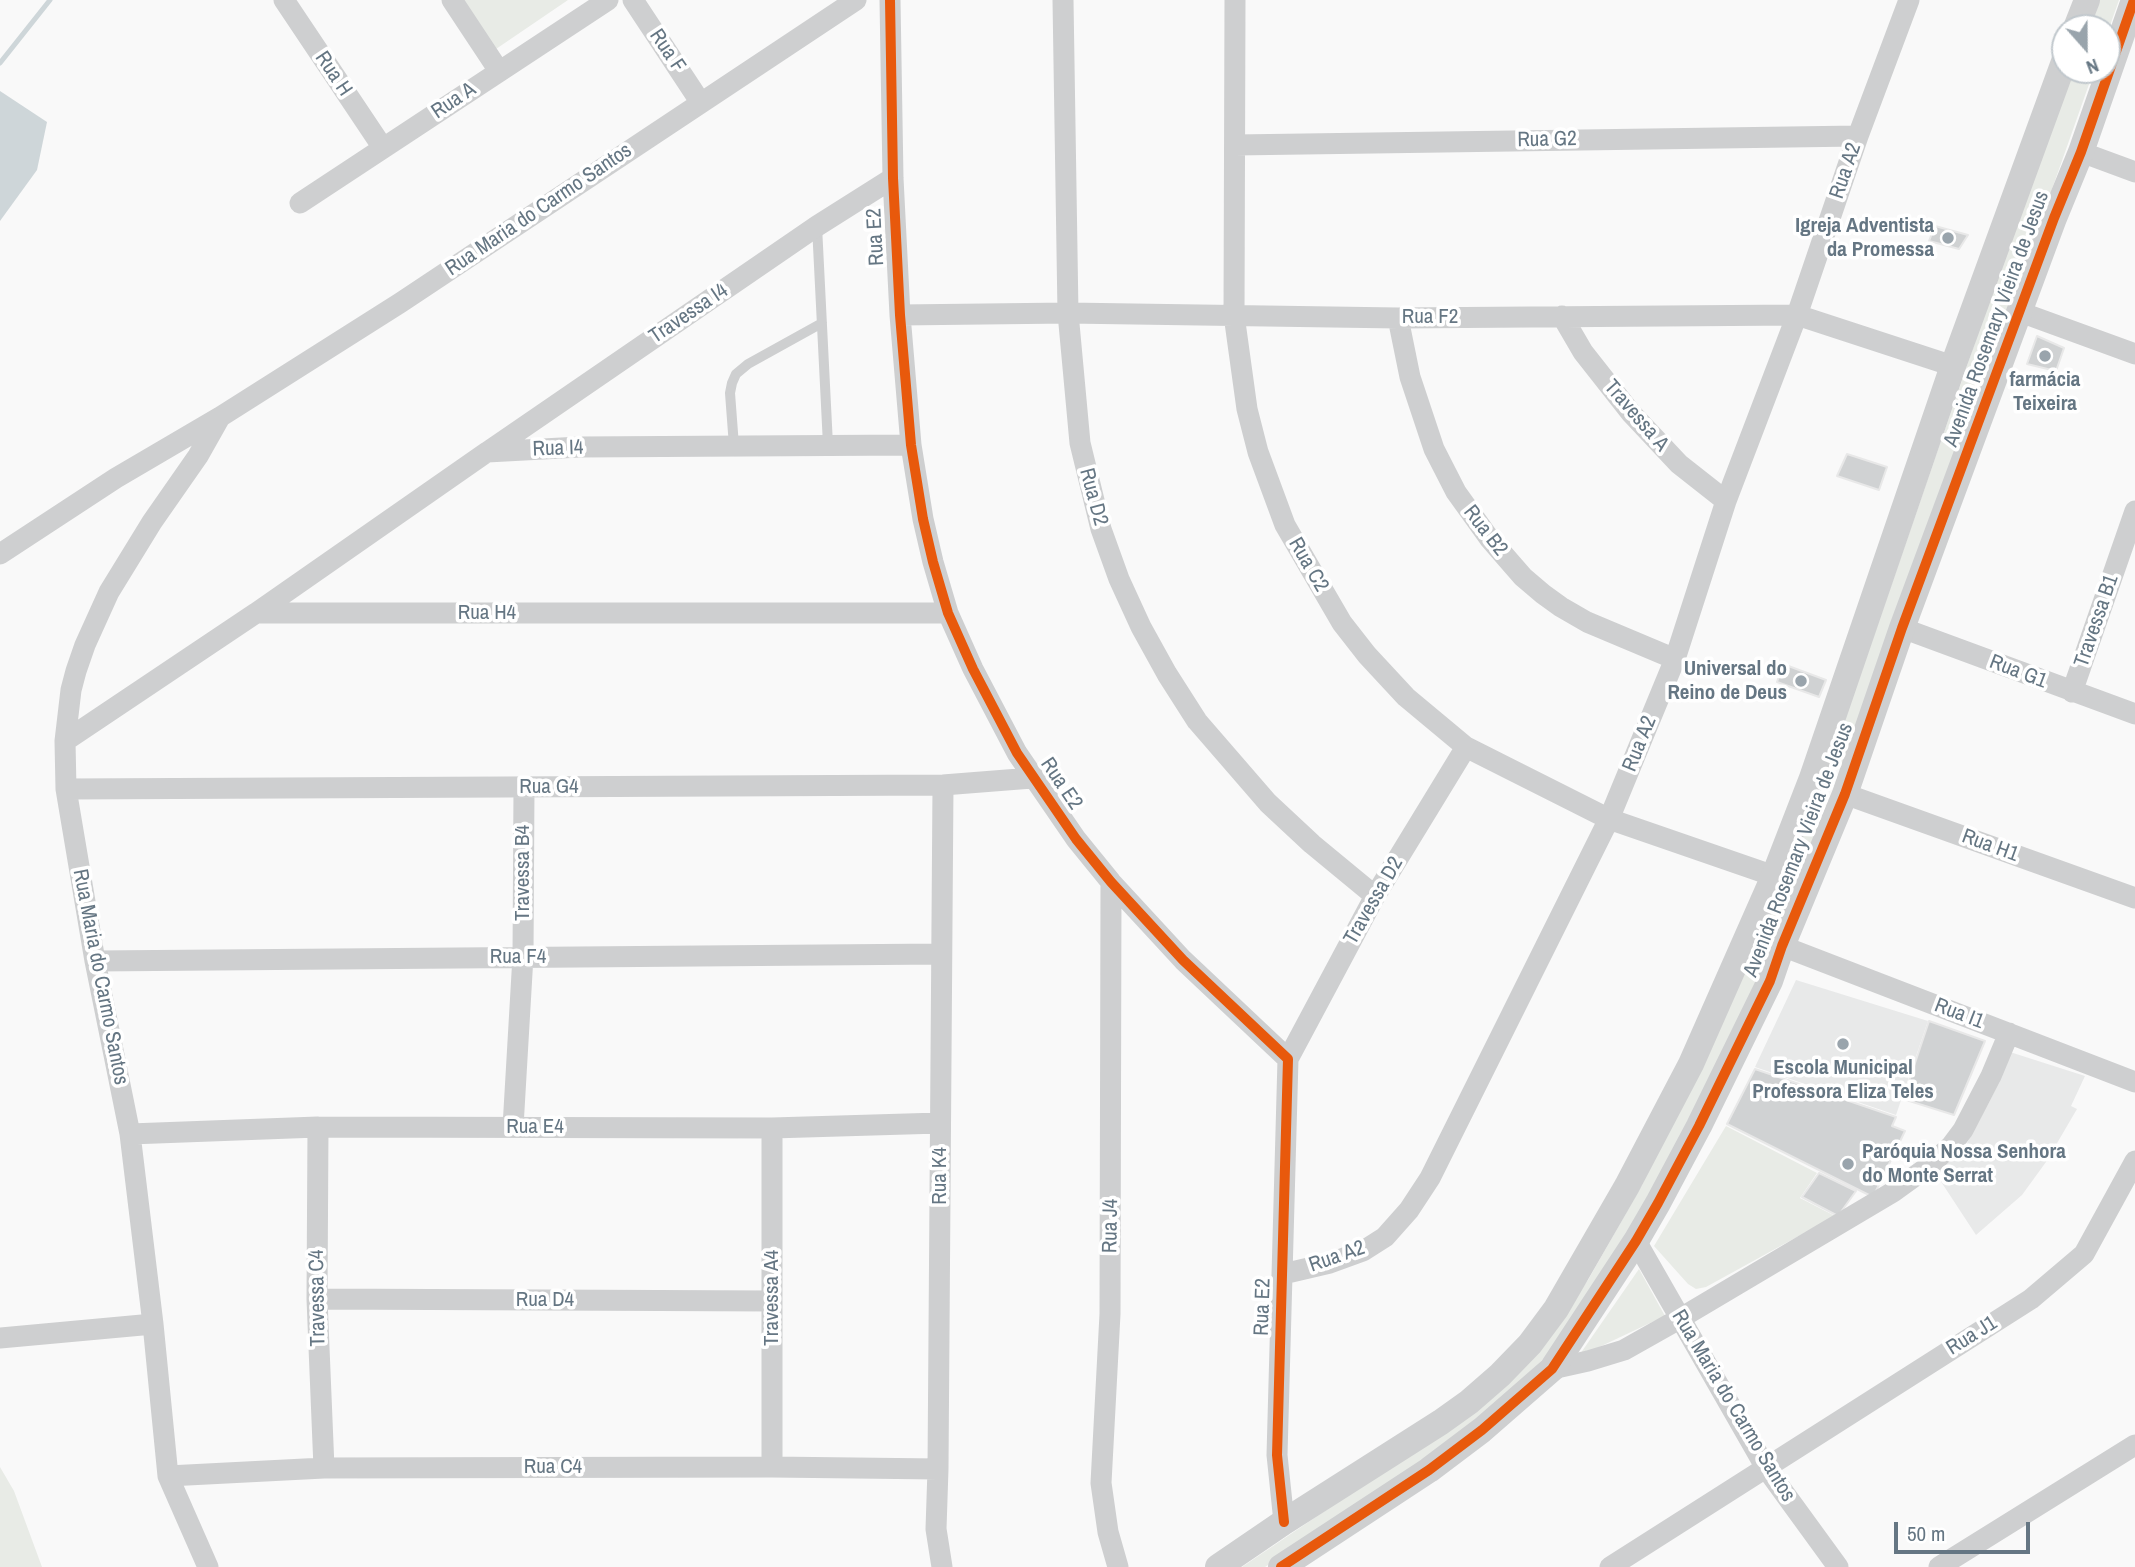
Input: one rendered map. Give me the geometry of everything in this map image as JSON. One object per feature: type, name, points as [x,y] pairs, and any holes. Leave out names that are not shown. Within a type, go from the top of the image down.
[{"type":"street","name":"Rua H","points":[[284,0],[383,148]]},
{"type":"street","points":[[452,0],[499,71]]},
{"type":"street","name":"Rua A","points":[[300,203],[608,0]]},
{"type":"street","name":"Rua F","points":[[633,0],[701,103]]},
{"type":"street","name":"Rua Maria do Carmo Santos","points":[[0,554],[116,478],[220,417],[400,303],[856,0]]},
{"type":"street","name":"Rua E2","points":[[890,0],[893,178],[900,316],[911,445],[923,519],[948,613],[973,669],[1032,778],[1076,839],[1111,883],[1183,960],[1288,1059],[1277,1455],[1284,1522]]},
{"type":"street","name":"Rua D2","points":[[1063,0],[1068,313],[1080,443],[1106,542],[1141,627],[1197,721],[1268,803],[1312,844],[1376,896]]},
{"type":"street","name":"Rua C2","points":[[1236,0],[1234,315],[1247,409],[1258,452],[1285,525],[1342,623],[1406,698],[1466,747],[1609,819],[1774,876]]},
{"type":"street","name":"Rua A2","points":[[1283,1274],[1329,1263],[1363,1251],[1385,1237],[1409,1210],[1430,1178],[1609,819],[1675,659],[1726,501],[1797,315],[1858,136],[1909,0]]},
{"type":"street","name":"Avenida Rosemary Vieira de Jesus","points":[[1294,1563],[1429,1470],[1482,1430],[1552,1369],[1636,1241],[1664,1192],[1770,981],[1845,794],[1902,628],[2081,152],[2134,0]]},
{"type":"street","name":"Avenida Rosemary Vieira de Jesus","points":[[1218,1567],[1469,1402],[1530,1344],[1577,1274],[1691,1064],[1774,876],[1810,782],[1953,366],[2056,84]]},
{"type":"street","name":"Rua G2","points":[[1236,145],[1858,136]]},
{"type":"street","points":[[2081,152],[2135,172]]},
{"type":"street","name":"Travessa I4","points":[[488,452],[817,226],[893,178]]},
{"type":"street","points":[[2020,312],[2135,354]]},
{"type":"street","name":"Rua F2","points":[[900,316],[1068,313],[1398,318],[1797,315],[1953,366]]},
{"type":"street","name":"Travessa A","points":[[1562,316],[1583,352],[1638,421],[1679,464],[1726,501]]},
{"type":"street","name":"Rua B2","points":[[1398,318],[1410,377],[1434,449],[1456,492],[1489,538],[1523,577],[1552,601],[1587,622],[1675,659]]},
{"type":"street","name":"Rua Maria do Carmo Santos","points":[[208,1567],[169,1476],[130,1135],[95,961],[66,789],[65,741],[76,671],[109,593],[198,456],[220,417]]},
{"type":"street","name":"Rua I4","points":[[488,452],[580,447],[911,445]]},
{"type":"street","points":[[65,741],[488,452]]},
{"type":"street","name":"Travessa B1","points":[[2072,692],[2133,525]]},
{"type":"street","name":"Rua H4","points":[[256,613],[948,613]]},
{"type":"street","name":"Rua G1","points":[[1902,628],[2135,714]]},
{"type":"street","name":"Travessa D2","points":[[1288,1059],[1376,896],[1466,747]]},
{"type":"street","name":"Rua G4","points":[[66,789],[943,785],[1032,778]]},
{"type":"street","points":[[1810,782],[1845,794]]},
{"type":"street","name":"Rua K4","points":[[942,1567],[936,1529],[943,785]]},
{"type":"street","name":"Travessa B4","points":[[513,1127],[523,956],[524,788]]},
{"type":"street","name":"Rua H1","points":[[1845,794],[2135,898]]},
{"type":"street","name":"Rua J4","points":[[1111,883],[1110,1314],[1101,1483],[1108,1532],[1118,1567]]},
{"type":"street","name":"Rua I1","points":[[1782,946],[2135,1082]]},
{"type":"street","name":"Rua F4","points":[[95,961],[941,954]]},
{"type":"street","points":[[1552,1369],[1588,1362],[1624,1350],[1893,1192],[1941,1156],[1957,1138],[1971,1117],[2010,1033]]},
{"type":"street","name":"Rua E4","points":[[130,1135],[318,1127],[772,1128],[940,1123]]},
{"type":"street","name":"Travessa C4","points":[[318,1127],[317,1299],[324,1468]]},
{"type":"street","name":"Travessa A4","points":[[772,1128],[772,1467]]},
{"type":"street","name":"Rua J1","points":[[1609,1567],[2031,1299],[2084,1254],[2135,1161]]},
{"type":"street","name":"Rua Maria do Carmo Santos","points":[[1636,1241],[1766,1468],[1838,1567]]},
{"type":"street","name":"Rua D4","points":[[317,1299],[772,1301]]},
{"type":"street","points":[[0,1338],[153,1324]]},
{"type":"street","points":[[1939,1567],[2135,1445]]},
{"type":"street","name":"Rua C4","points":[[169,1476],[324,1468],[938,1469]]},
{"type":"lane","points":[[817,226],[828,445]]},
{"type":"lane","points":[[734,446],[730,393],[736,374],[744,366],[822,323]]},
{"type":"shaded area","points":[[463,0],[568,0],[496,49]]},
{"type":"shaded area","points":[[2100,0],[2119,0],[2114,14],[2095,14]]},
{"type":"shaded area","points":[[2069,84],[2089,84],[1986,376],[1844,764],[1840,765],[1831,760],[1982,322]]},
{"type":"shaded area","points":[[0,91],[47,122],[37,170],[0,221]]},
{"type":"shaded area","points":[[1809,820],[1814,821],[1819,829],[1751,995],[1717,1066],[1613,1262],[1571,1329],[1523,1381],[1473,1428],[1265,1567],[1242,1567],[1375,1477],[1537,1351],[1588,1280],[1642,1185]]},
{"type":"shaded area","name":"Escola Municipal Professora Eliza Teles","points":[[1796,980],[1928,1021],[1896,1115],[1755,1067]]},
{"type":"shaded area","points":[[2010,1052],[2085,1076],[2071,1106],[2077,1109],[2046,1162],[2022,1195],[1976,1235],[1936,1174],[1965,1147],[1999,1083]]},
{"type":"shaded area","points":[[1726,1126],[1817,1173],[1800,1198],[1835,1216],[1706,1287],[1696,1289],[1688,1284],[1654,1246]]},
{"type":"shaded area","points":[[1639,1269],[1665,1316],[1578,1357]]},
{"type":"shaded area","points":[[0,1467],[14,1491],[42,1567],[0,1567]]},
{"type":"building","name":"Igreja Adventista da Promessa","points":[[1935,226],[1968,235],[1959,249],[1929,241]]},
{"type":"building","name":"farmácia Teixeira","points":[[2037,336],[2064,348],[2056,371],[2027,364]]},
{"type":"building","points":[[1847,454],[1887,467],[1879,490],[1837,476]]},
{"type":"building","name":"Universal do Reino de Deus","points":[[1783,664],[1826,680],[1819,697],[1777,682]]},
{"type":"building","points":[[1929,1021],[1985,1041],[1954,1115],[1903,1099]]},
{"type":"building","name":"Paróquia Nossa Senhora do Monte Serrat","points":[[1755,1069],[1896,1117],[1892,1126],[1905,1131],[1873,1197],[1727,1124]]},
{"type":"building","points":[[1819,1173],[1856,1191],[1838,1216],[1802,1197]]},
{"type":"waterway","points":[[0,63],[50,0]]},
{"type":"cycle path","points":[[890,0],[893,178],[900,315],[911,445],[923,519],[948,613],[973,669],[1017,753],[1076,839],[1111,882],[1183,960],[1288,1059],[1277,1455],[1284,1522]]},
{"type":"cycle path","points":[[1281,1567],[1429,1470],[1482,1430],[1552,1369],[1658,1203],[1770,981],[1845,794],[1902,628],[2081,152],[2134,0]]},
{"type":"place","name":"Igreja Adventista da Promessa","points":[[1948,238]]},
{"type":"place","name":"farmácia Teixeira","points":[[2045,356]]},
{"type":"place","name":"Universal do Reino de Deus","points":[[1801,681]]},
{"type":"place","name":"Escola Municipal Professora Eliza Teles","points":[[1843,1044]]},
{"type":"place","name":"Paróquia Nossa Senhora do Monte Serrat","points":[[1848,1164]]}]
